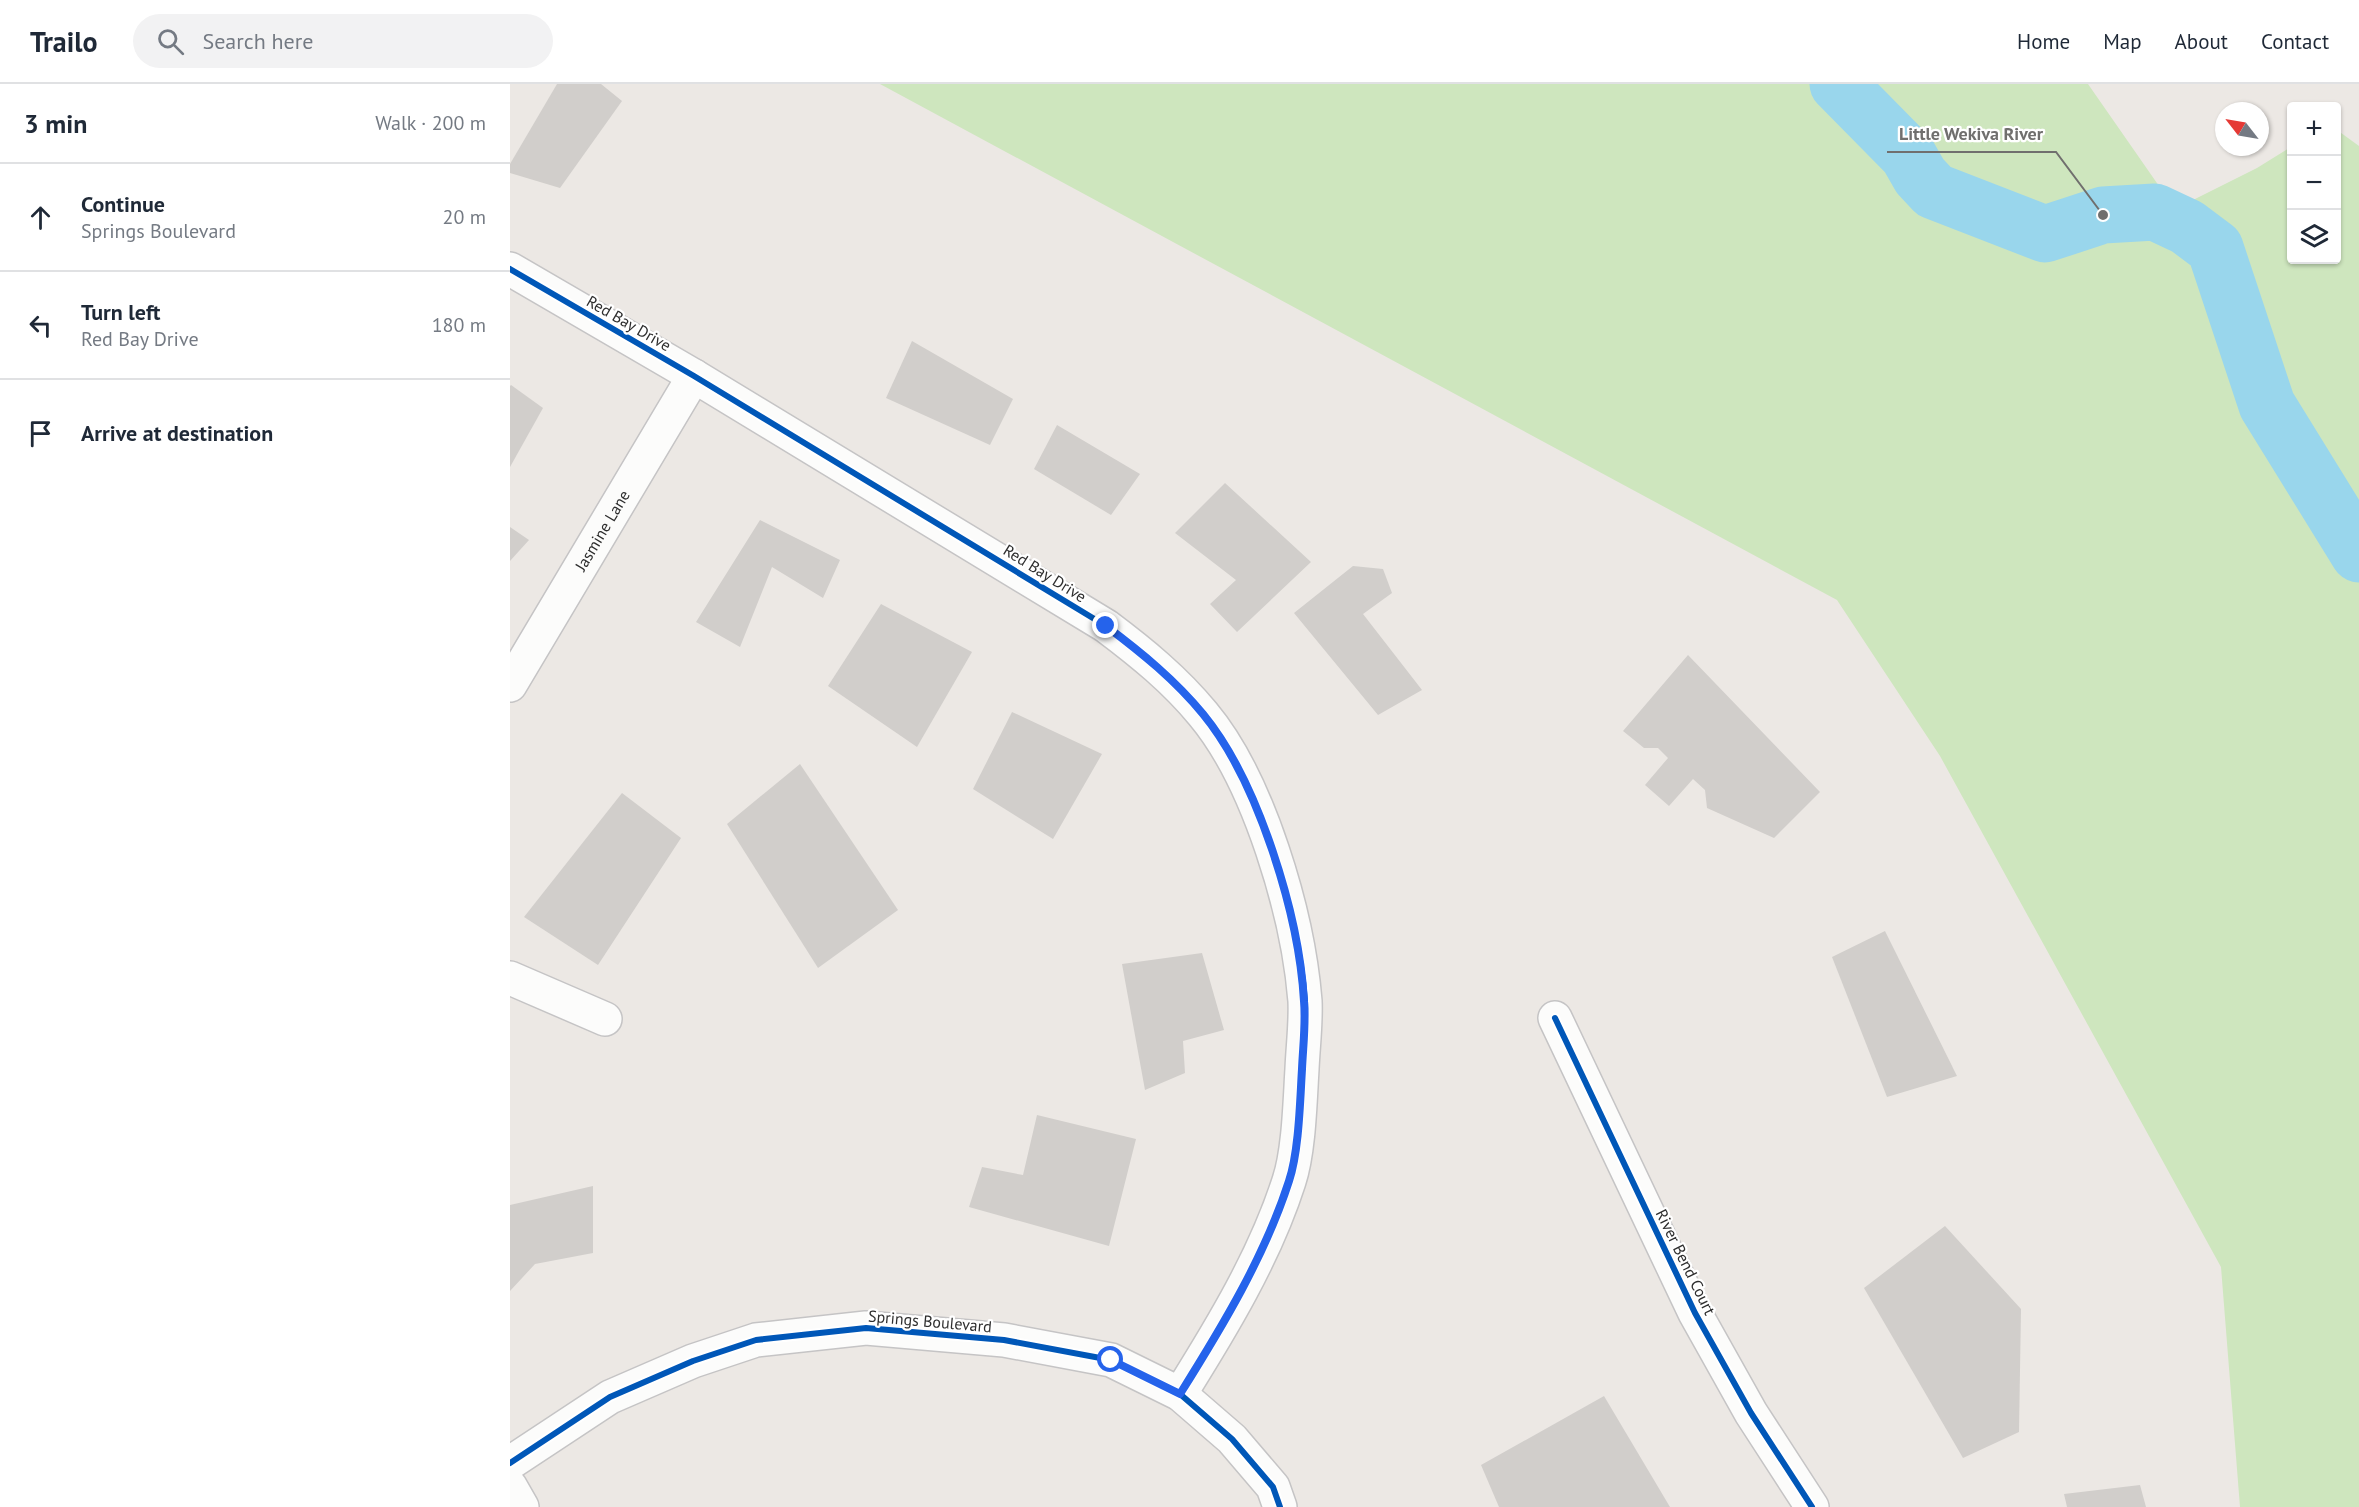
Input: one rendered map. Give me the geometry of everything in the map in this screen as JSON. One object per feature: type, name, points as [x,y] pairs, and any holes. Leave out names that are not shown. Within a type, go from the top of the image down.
[{"type":"street","name":"Red Bay Drive","points":[[510,269],[694,376],[1106,626],[1153,661],[1204,715],[1233,757],[1264,825],[1290,915],[1305,1001],[1300,1100],[1290,1179],[1266,1242],[1180,1394]]},
{"type":"street","name":"Jasmine Lane","points":[[510,686],[694,376]]},
{"type":"street","points":[[510,978],[605,1019]]},
{"type":"street","name":"River Bend Court","points":[[1555,1018],[1695,1313],[1751,1413],[1812,1507]]},
{"type":"street","name":"Springs Boulevard","points":[[510,1463],[610,1397],[693,1361],[756,1340],[855,1329],[1004,1340],[1111,1360],[1180,1394],[1232,1438],[1273,1487],[1280,1507]]},
{"type":"street","points":[[510,1486],[522,1507]]},
{"type":"green space","points":[[880,84],[2088,84],[2175,209],[2257,168],[2287,149],[2287,264],[2341,264],[2341,133],[2359,146],[2359,1507],[2240,1507],[2221,1267],[1940,756],[1837,600]]},
{"type":"building","points":[[557,84],[601,84],[622,101],[560,188],[510,173],[510,164]]},
{"type":"building","points":[[912,341],[1013,399],[990,445],[886,398]]},
{"type":"building","points":[[510,386],[543,408],[510,467]]},
{"type":"building","points":[[1057,425],[1140,474],[1111,515],[1034,469]]},
{"type":"building","points":[[1225,483],[1311,562],[1237,632],[1210,604],[1236,580],[1175,533]]},
{"type":"building","points":[[760,520],[840,560],[823,598],[772,567],[740,647],[696,622]]},
{"type":"building","points":[[510,527],[529,540],[510,561]]},
{"type":"building","points":[[1353,566],[1383,569],[1392,593],[1363,614],[1422,690],[1378,715],[1294,613]]},
{"type":"building","points":[[881,604],[972,652],[917,747],[828,686]]},
{"type":"building","points":[[1688,655],[1820,792],[1774,838],[1707,808],[1705,790],[1693,779],[1669,806],[1645,785],[1668,758],[1658,748],[1644,748],[1623,731]]},
{"type":"building","points":[[1012,712],[1102,754],[1053,839],[973,789]]},
{"type":"building","points":[[800,764],[898,910],[818,968],[727,824]]},
{"type":"building","points":[[622,793],[681,838],[598,965],[524,917]]},
{"type":"building","points":[[1885,931],[1957,1076],[1887,1097],[1832,957]]},
{"type":"building","points":[[1202,953],[1224,1030],[1183,1041],[1185,1073],[1145,1090],[1122,964]]},
{"type":"building","points":[[1037,1115],[1136,1139],[1109,1246],[969,1207],[982,1167],[1023,1175]]},
{"type":"building","points":[[593,1186],[593,1253],[535,1264],[510,1291],[510,1205]]},
{"type":"building","points":[[1945,1226],[2021,1309],[2019,1432],[1963,1458],[1864,1288]]},
{"type":"building","points":[[1604,1396],[1670,1507],[1499,1507],[1481,1465]]},
{"type":"building","points":[[2140,1485],[2146,1507],[2067,1507],[2064,1494]]},
{"type":"waterway","points":[[1838,84],[1908,155],[1920,176],[1934,191],[2045,234],[2103,215],[2155,212],[2187,227],[2215,248],[2267,405],[2359,554]]},
{"type":"cycle path","points":[[510,269],[694,376],[1106,626],[1169,678],[1203,714],[1223,742],[1242,775],[1258,811],[1272,850],[1294,929],[1305,1001],[1300,1111],[1289,1181],[1268,1236],[1227,1317],[1180,1394]]},
{"type":"cycle path","points":[[1555,1018],[1695,1313],[1751,1413],[1812,1507]]},
{"type":"cycle path","points":[[510,1463],[610,1397],[693,1361],[756,1340],[866,1328],[1004,1340],[1111,1360],[1180,1394],[1232,1439],[1273,1487],[1280,1507]]},
{"type":"place","name":"Little Wekiva River","points":[[2103,215]]},
{"type":"route","points":[[1106,626],[1153,661],[1204,715],[1233,757],[1264,825],[1290,915],[1305,1001],[1300,1100],[1290,1179],[1266,1242],[1236,1298],[1180,1394],[1111,1360]]}]
